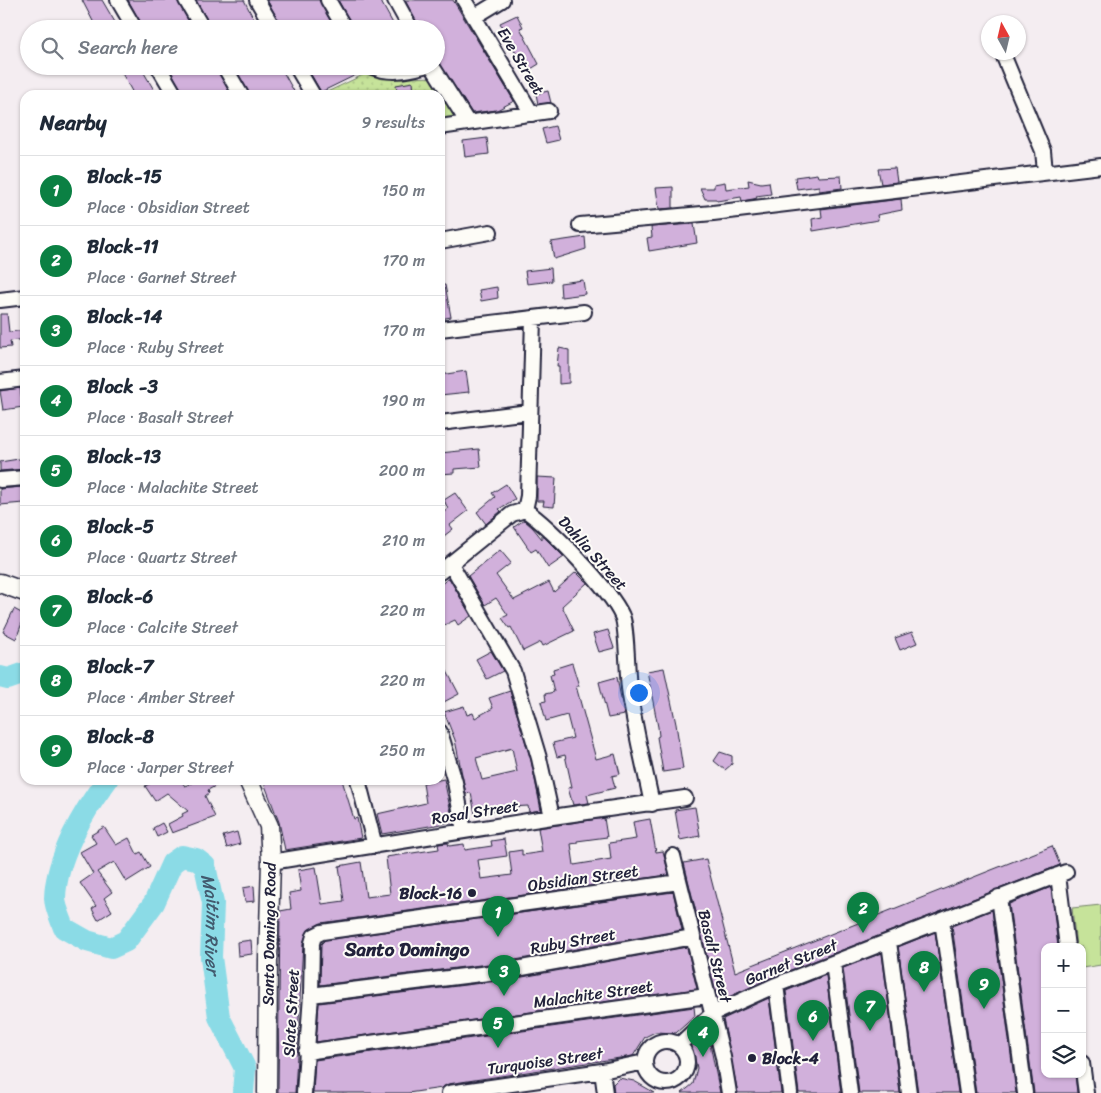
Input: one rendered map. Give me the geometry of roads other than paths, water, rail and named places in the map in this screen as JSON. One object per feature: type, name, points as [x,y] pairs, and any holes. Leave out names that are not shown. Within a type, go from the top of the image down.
[{"type":"street","points":[[118,0],[130,20]]},
{"type":"street","points":[[186,0],[197,20]]},
{"type":"street","points":[[257,0],[269,20]]},
{"type":"street","points":[[328,0],[340,20]]},
{"type":"street","points":[[395,0],[406,20]]},
{"type":"street","name":"Eve Street","points":[[464,0],[532,114]]},
{"type":"street","points":[[474,17],[502,0]]},
{"type":"street","points":[[1005,60],[1043,151],[1045,171]]},
{"type":"street","points":[[163,75],[172,90]]},
{"type":"street","points":[[229,75],[237,90]]},
{"type":"street","points":[[301,75],[310,90]]},
{"type":"street","points":[[438,75],[468,122]]},
{"type":"street","points":[[445,126],[549,111]]},
{"type":"street","points":[[580,224],[713,213],[1045,171],[1101,166]]},
{"type":"street","points":[[445,240],[490,232]]},
{"type":"street","points":[[0,300],[20,298]]},
{"type":"street","points":[[445,328],[584,312]]},
{"type":"street","points":[[533,318],[528,496],[524,510],[512,514],[445,568],[513,670],[537,749],[552,817]]},
{"type":"street","points":[[0,382],[20,380]]},
{"type":"street","points":[[445,422],[529,412]]},
{"type":"street","points":[[0,480],[20,478]]},
{"type":"street","name":"Dahlia Street","points":[[524,510],[541,521],[582,564],[609,594],[623,617],[629,690],[652,804]]},
{"type":"street","points":[[0,583],[20,590]]},
{"type":"street","points":[[445,749],[455,782],[464,831]]},
{"type":"street","name":"Santo Domingo Road","points":[[250,785],[269,826],[271,862],[267,1093]]},
{"type":"street","points":[[359,785],[375,846]]},
{"type":"street","name":"Rosal Street","points":[[271,862],[552,817],[685,798]]},
{"type":"street","name":"Basalt Street","points":[[673,856],[723,1057],[729,1093]]},
{"type":"street","name":"Garnet Street","points":[[679,1045],[712,1014],[776,985],[1062,874],[1067,943]]},
{"type":"street","name":"Obsidian Street","points":[[314,936],[322,932],[679,882]]},
{"type":"street","points":[[999,897],[1025,1093]]},
{"type":"street","points":[[942,921],[967,1093]]},
{"type":"street","name":"Slate Street","points":[[304,1093],[311,995],[312,943],[314,936]]},
{"type":"street","name":"Ruby Street","points":[[311,995],[505,971],[693,937]]},
{"type":"street","points":[[889,942],[910,1093]]},
{"type":"street","points":[[833,963],[850,1093]]},
{"type":"street","points":[[776,985],[790,1093]]},
{"type":"street","name":"Malachite Street","points":[[306,1052],[707,996]]},
{"type":"street","points":[[664,1041],[679,1045],[685,1052],[686,1068],[682,1076],[671,1088],[651,1078],[645,1062],[646,1054],[657,1043],[664,1041]]},
{"type":"street","name":"Turquoise Street","points":[[449,1093],[602,1071],[645,1062]]},
{"type":"street","points":[[602,1071],[605,1093]]},
{"type":"street","points":[[1084,1078],[1086,1093]]},
{"type":"waterway","name":"Maitim River","points":[[0,677],[8,679],[20,675]]},
{"type":"waterway","name":"Maitim River","points":[[104,785],[72,836],[60,867],[55,902],[64,928],[87,941],[111,948],[126,941],[154,903],[172,863],[182,856],[196,859],[205,866],[213,903],[211,957],[219,1017],[245,1068],[243,1093]]},
{"type":"place","name":"Block-16","points":[[472,893]]},
{"type":"place","name":"Block-11","points":[[863,933]]},
{"type":"place","name":"Block-15","points":[[498,937]]},
{"type":"place","name":"Block-7","points":[[924,992]]},
{"type":"place","name":"Block-14","points":[[504,996]]},
{"type":"place","name":"Block-8","points":[[984,1009]]},
{"type":"place","name":"Block-6","points":[[870,1031]]},
{"type":"place","name":"Block-5","points":[[813,1041]]},
{"type":"place","name":"Block-13","points":[[498,1048]]},
{"type":"place","name":"Block -3","points":[[703,1057]]},
{"type":"place","name":"Block-4","points":[[752,1058]]},
{"type":"district","name":"Santo Domingo","points":[[407,949]]}]
